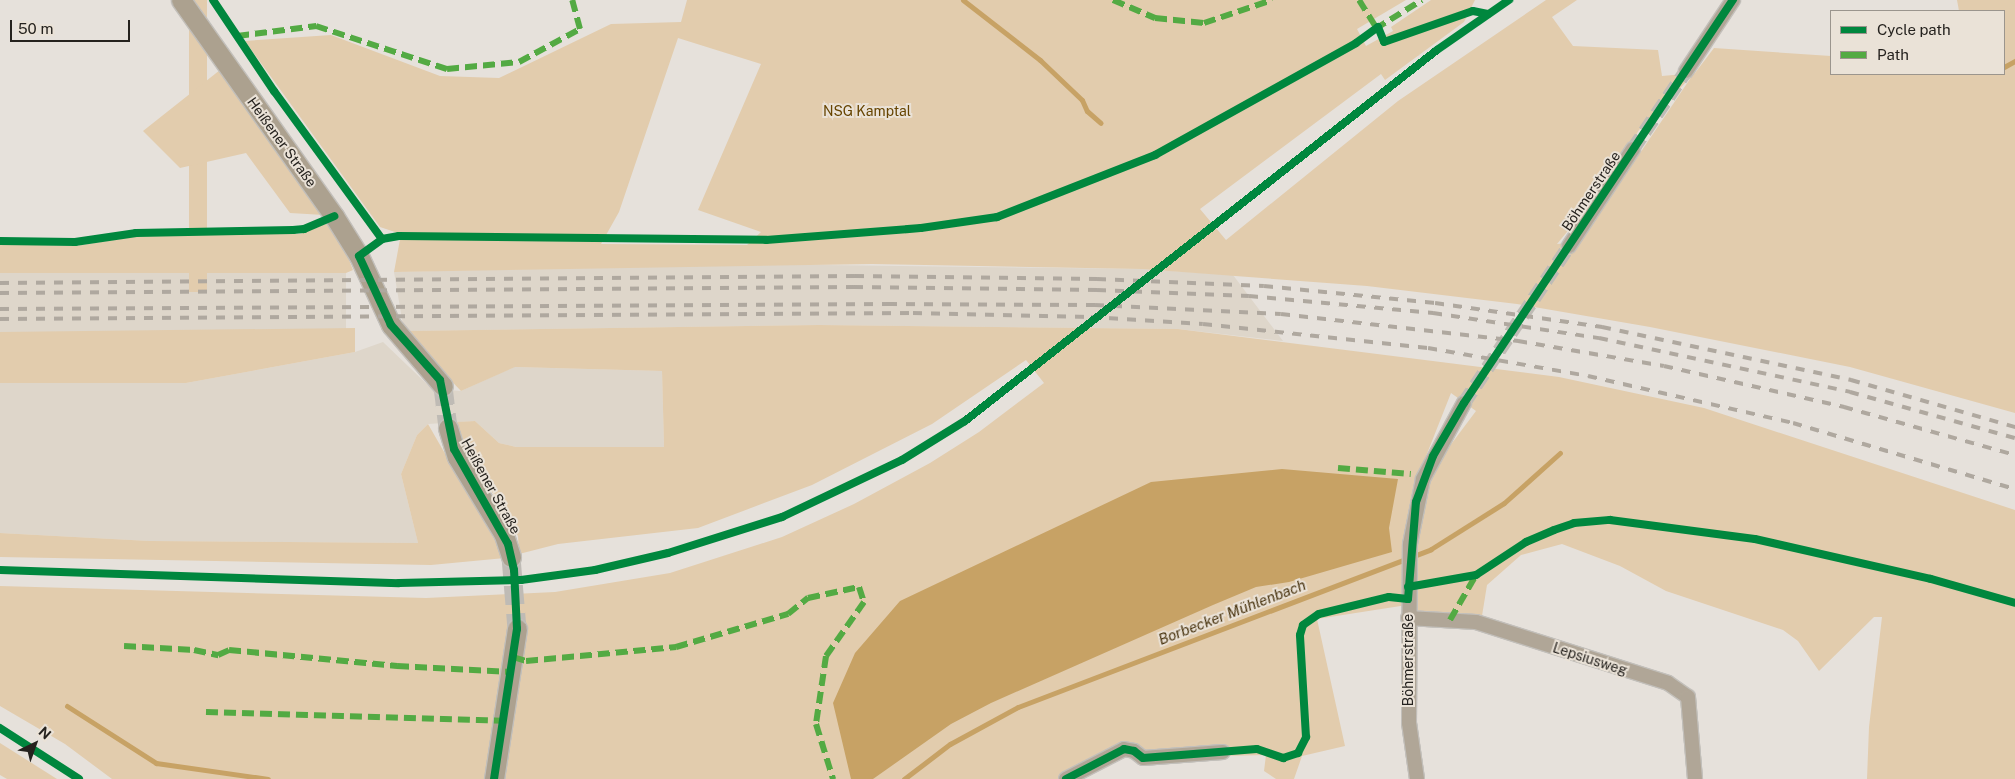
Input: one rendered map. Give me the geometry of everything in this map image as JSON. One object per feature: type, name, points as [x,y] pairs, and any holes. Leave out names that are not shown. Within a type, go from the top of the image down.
[{"type":"street","name":"Heißener Straße","points":[[180,0],[334,216],[359,256],[392,325],[443,386]]},
{"type":"street","points":[[1686,71],[1733,0]]},
{"type":"street","name":"Böhmerstraße","points":[[1569,246],[1633,149]]},
{"type":"street","name":"Böhmerstraße","points":[[1417,779],[1409,723],[1408,577],[1410,544],[1423,479],[1464,403]]},
{"type":"street","name":"Heißener Straße","points":[[448,428],[458,457],[504,535],[511,557]]},
{"type":"street","name":"Lepsiusweg","points":[[1408,618],[1476,622],[1668,683],[1688,697],[1695,779]]},
{"type":"street","points":[[494,779],[517,629]]},
{"type":"street","points":[[1066,779],[1124,749],[1134,750],[1143,758],[1223,752]]},
{"type":"shaded area","points":[[744,264],[1142,269],[1233,275],[1283,341],[1178,329],[819,325],[404,331],[394,272]]},
{"type":"shaded area","points":[[0,273],[346,273],[346,332],[0,332]]},
{"type":"shaded area","points":[[383,342],[432,389],[461,391],[514,367],[662,371],[664,447],[516,447],[499,443],[475,421],[428,424],[417,435],[401,474],[418,543],[150,541],[0,533],[0,383],[186,383],[355,352]]},
{"type":"shaded area","points":[[1282,469],[1398,479],[1389,528],[1392,552],[1289,582],[1256,587],[1213,605],[991,703],[951,724],[873,779],[851,779],[833,703],[855,653],[900,601],[1151,482]]},
{"type":"green space","points":[[189,0],[207,0],[207,292],[189,292]]},
{"type":"green space","name":"NSG Kamptal","points":[[687,0],[1406,0],[1357,29],[1366,46],[1393,31],[1391,27],[1431,0],[1475,0],[1464,22],[1385,80],[1381,74],[1200,209],[1226,240],[1398,101],[1546,0],[1577,0],[1552,17],[1573,46],[1658,50],[1662,76],[1695,73],[1714,48],[1830,56],[1830,75],[2005,75],[2005,10],[1959,10],[1957,0],[2015,0],[2015,413],[1850,367],[1650,327],[1517,304],[1367,286],[1142,269],[872,264],[394,272],[401,234],[380,227],[245,41],[331,35],[440,76],[499,78],[611,24],[681,22]],"holes":[[[678,38],[761,64],[698,210],[761,232],[747,245],[601,244],[619,212]],[[1692,76],[1580,242],[1557,244],[1606,185],[1639,130]]]},
{"type":"green space","points":[[220,70],[324,215],[290,213],[246,153],[180,168],[143,131]]},
{"type":"green space","points":[[328,223],[344,247],[353,270],[346,273],[0,273],[0,244],[76,246],[151,234],[300,234]]},
{"type":"green space","points":[[819,325],[1178,329],[1559,377],[1704,408],[2015,510],[2015,779],[1867,779],[1869,727],[1882,617],[1874,617],[1819,671],[1798,641],[1783,630],[1666,591],[1620,566],[1562,544],[1521,555],[1487,585],[1481,622],[1409,616],[1410,579],[1418,502],[1437,463],[1476,411],[1451,393],[1417,479],[1405,576],[1407,605],[1317,619],[1345,746],[1302,756],[1294,779],[1276,779],[1264,771],[1266,755],[1224,756],[1222,748],[1150,752],[1143,755],[1135,748],[1124,746],[1059,779],[112,779],[65,744],[0,706],[0,586],[426,598],[555,592],[670,573],[782,537],[854,504],[930,463],[979,432],[1044,383],[1026,360],[932,424],[812,485],[698,528],[558,544],[519,554],[518,536],[466,448],[457,422],[475,421],[499,443],[516,447],[664,447],[662,371],[515,367],[461,391],[404,331]]},
{"type":"green space","points":[[355,328],[355,352],[186,383],[0,383],[0,332]]},
{"type":"green space","points":[[428,424],[505,558],[431,565],[0,557],[0,533],[150,541],[418,543],[401,474],[417,435]]},
{"type":"green space","points":[[0,743],[57,779],[7,779],[0,775]]},
{"type":"waterway","points":[[963,0],[1040,60],[1082,100],[1087,111],[1101,123]]},
{"type":"waterway","name":"Borbecker Mühlenbach","points":[[2005,66],[2015,61]]},
{"type":"waterway","name":"Borbecker Mühlenbach","points":[[904,779],[950,744],[1018,707],[1431,549],[1504,503],[1560,453]]},
{"type":"waterway","points":[[67,706],[156,763],[268,779]]},
{"type":"tunnel","points":[[1633,149],[1686,71]]},
{"type":"tunnel","points":[[1464,403],[1569,246]]},
{"type":"tunnel","points":[[443,386],[448,428]]},
{"type":"tunnel","points":[[511,557],[517,629]]},
{"type":"railway","points":[[0,283],[855,276],[1097,279],[1264,286],[1435,303],[1602,327],[1851,380],[2015,427]]},
{"type":"railway","points":[[0,293],[854,287],[1097,290],[1249,296],[1433,313],[1599,338],[1850,392],[2015,438]]},
{"type":"railway","points":[[0,309],[888,304],[1095,305],[1281,314],[1518,341],[1664,366],[1844,407],[2015,455]]},
{"type":"railway","points":[[0,319],[913,313],[1091,317],[1203,324],[1428,348],[1588,376],[1793,423],[2015,489]]},
{"type":"marked path","points":[[237,36],[316,26],[447,69],[519,62],[580,29],[572,0]]},
{"type":"marked path","points":[[1113,0],[1155,18],[1204,23],[1272,0]]},
{"type":"marked path","points":[[1359,0],[1378,31]]},
{"type":"marked path","points":[[1375,29],[1422,0]]},
{"type":"marked path","points":[[1338,468],[1411,474]]},
{"type":"marked path","points":[[1450,620],[1476,575]]},
{"type":"marked path","points":[[513,657],[526,661],[676,647],[788,614],[808,598],[859,587],[864,602],[826,656],[816,724],[833,779]]},
{"type":"marked path","points":[[124,646],[194,650],[218,655],[229,650],[397,666],[511,672]]},
{"type":"marked path","points":[[206,712],[503,721]]},
{"type":"cycle path","points":[[213,0],[274,91],[382,239]]},
{"type":"cycle path","points":[[0,570],[399,583],[521,580],[595,570],[668,553],[782,517],[902,460],[965,421],[1437,50],[1509,0]]},
{"type":"cycle path","points":[[1066,779],[1124,749],[1134,751],[1143,758],[1257,749],[1283,758],[1298,753],[1306,737],[1300,635],[1303,625],[1319,614],[1389,597],[1408,599],[1416,502],[1433,456],[1464,403],[1733,0]]},
{"type":"cycle path","points":[[494,779],[517,629],[514,570],[508,544],[454,449],[440,380],[391,325],[359,256],[382,239],[399,236],[766,240],[921,228],[997,217],[1155,155],[1356,43],[1378,27],[1384,42],[1473,11],[1488,14]]},
{"type":"cycle path","points":[[0,241],[75,242],[136,233],[293,230],[304,229],[334,216]]},
{"type":"cycle path","points":[[1408,587],[1476,575],[1526,542],[1554,530],[1574,523],[1610,520],[1755,539],[1931,579],[2015,603]]},
{"type":"cycle path","points":[[0,728],[79,779]]}]
